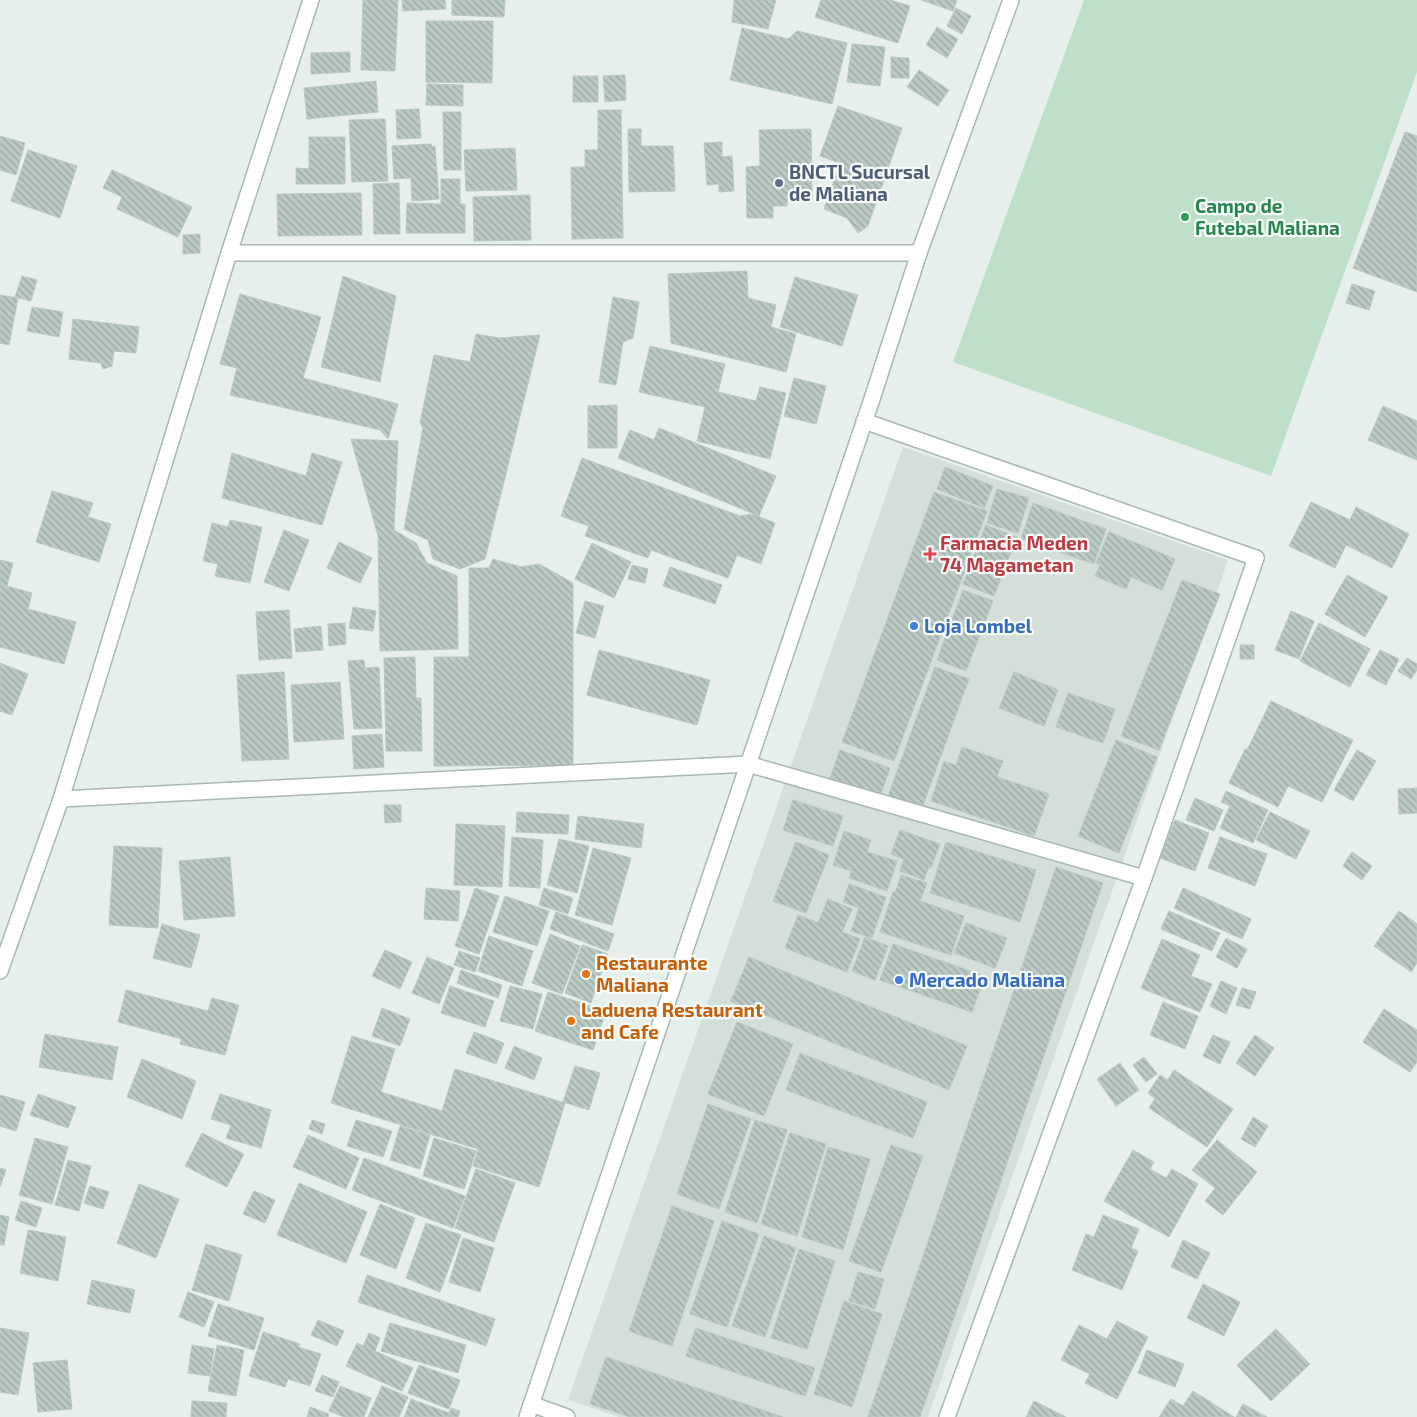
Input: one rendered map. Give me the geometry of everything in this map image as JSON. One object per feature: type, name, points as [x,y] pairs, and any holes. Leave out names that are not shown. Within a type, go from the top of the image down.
[{"type":"street","points":[[0,972],[61,799],[229,253],[311,0]]},
{"type":"street","points":[[567,1417],[529,1411],[919,253],[1011,0]]},
{"type":"street","points":[[229,253],[919,253]]},
{"type":"street","points":[[864,421],[1256,558],[1144,878],[947,1417]]},
{"type":"street","points":[[61,799],[748,764],[1144,878]]},
{"type":"shaded area","name":"Mercado Maliana","points":[[903,447],[1228,560],[928,1417],[619,1417],[568,1400]]},
{"type":"green space","name":"Campo de Futebal Maliana","points":[[1084,0],[1417,0],[1417,72],[1271,476],[953,362]]},
{"type":"building","points":[[363,0],[398,0],[395,71],[361,70]]},
{"type":"building","points":[[402,0],[445,0],[446,9],[403,11]]},
{"type":"building","points":[[452,0],[505,0],[504,17],[452,15]]},
{"type":"building","points":[[734,0],[776,0],[768,29],[732,22]]},
{"type":"building","points":[[821,0],[890,0],[910,6],[898,43],[815,17]]},
{"type":"building","points":[[921,0],[957,0],[953,11]]},
{"type":"building","points":[[956,8],[971,16],[962,34],[947,26]]},
{"type":"building","points":[[426,21],[493,21],[492,83],[426,82]]},
{"type":"building","points":[[937,27],[958,39],[947,58],[926,45]]},
{"type":"building","points":[[742,28],[788,39],[797,31],[847,43],[832,104],[730,80]]},
{"type":"building","points":[[852,44],[885,47],[880,86],[847,82]]},
{"type":"building","points":[[350,52],[350,72],[311,74],[311,53]]},
{"type":"building","points":[[891,57],[909,58],[909,78],[891,78]]},
{"type":"building","points":[[919,70],[949,90],[938,106],[907,87]]},
{"type":"building","points":[[625,75],[626,100],[605,102],[603,76]]},
{"type":"building","points":[[573,76],[598,76],[598,102],[573,102]]},
{"type":"building","points":[[376,81],[378,112],[307,119],[304,88]]},
{"type":"building","points":[[427,84],[463,85],[463,106],[426,105]]},
{"type":"building","points":[[838,106],[902,128],[868,226],[858,233],[847,218],[824,209],[840,163],[820,156]]},
{"type":"building","points":[[419,109],[421,138],[397,139],[396,110]]},
{"type":"building","points":[[598,110],[621,110],[623,238],[572,239],[571,167],[585,167],[585,150],[598,150]]},
{"type":"building","points":[[443,112],[461,112],[461,170],[444,170]]},
{"type":"building","points":[[385,119],[388,181],[352,182],[349,120]]},
{"type":"building","points":[[628,129],[641,129],[641,146],[673,146],[675,191],[629,192]]},
{"type":"building","name":"BNCTL Sucursal de Maliana","points":[[811,129],[812,199],[787,200],[787,206],[773,206],[773,218],[747,218],[746,167],[760,166],[759,130]]},
{"type":"building","points":[[1405,132],[1417,136],[1417,292],[1353,268]]},
{"type":"building","points":[[0,136],[25,143],[16,175],[0,170]]},
{"type":"building","points":[[309,137],[345,137],[345,184],[296,184],[296,168],[309,169]]},
{"type":"building","points":[[722,142],[722,157],[732,156],[734,191],[719,192],[719,184],[707,185],[704,143]]},
{"type":"building","points":[[431,144],[432,147],[435,146],[439,199],[412,201],[411,178],[394,179],[392,146]]},
{"type":"building","points":[[515,148],[517,190],[466,191],[464,150]]},
{"type":"building","points":[[28,150],[77,166],[60,218],[11,201]]},
{"type":"building","points":[[112,170],[192,207],[178,237],[117,209],[122,197],[103,188]]},
{"type":"building","points":[[441,179],[460,179],[460,204],[465,204],[465,233],[406,233],[407,203],[441,204]]},
{"type":"building","points":[[399,183],[400,234],[374,234],[373,184]]},
{"type":"building","points":[[361,193],[362,235],[278,236],[277,194]]},
{"type":"building","points":[[530,195],[531,240],[474,241],[473,197]]},
{"type":"building","points":[[200,234],[200,253],[183,254],[183,235]]},
{"type":"building","points":[[747,271],[748,298],[776,305],[771,327],[796,334],[786,372],[671,343],[668,274]]},
{"type":"building","points":[[22,276],[37,280],[31,301],[15,297]]},
{"type":"building","points":[[343,276],[396,296],[380,382],[321,367]]},
{"type":"building","points":[[795,277],[858,295],[842,346],[780,327]]},
{"type":"building","points":[[1352,284],[1375,291],[1369,310],[1346,303]]},
{"type":"building","points":[[240,294],[321,317],[303,378],[398,404],[388,439],[380,430],[230,395],[237,368],[220,364]]},
{"type":"building","points":[[0,295],[18,298],[9,345],[0,343]]},
{"type":"building","points":[[613,297],[639,302],[633,338],[623,342],[616,385],[599,382]]},
{"type":"building","points":[[32,307],[63,312],[59,337],[27,331]]},
{"type":"building","points":[[73,319],[139,327],[136,353],[114,351],[112,366],[103,369],[101,363],[69,359]]},
{"type":"building","points":[[476,334],[499,338],[540,335],[485,559],[460,569],[433,559],[428,540],[404,529],[423,428],[420,423],[434,355],[470,362]]},
{"type":"building","points":[[650,346],[725,364],[718,392],[756,401],[760,387],[786,393],[770,459],[697,441],[705,407],[639,392]]},
{"type":"building","points":[[794,378],[826,386],[816,424],[784,416]]},
{"type":"building","points":[[617,405],[617,448],[588,448],[588,406]]},
{"type":"building","points":[[1383,406],[1417,421],[1417,460],[1368,440]]},
{"type":"building","points":[[659,428],[776,476],[759,516],[618,458],[630,430],[654,440]]},
{"type":"building","points":[[351,439],[398,441],[394,530],[416,543],[427,563],[457,576],[458,649],[380,651],[378,536]]},
{"type":"building","points":[[232,453],[306,476],[312,453],[342,462],[322,525],[222,498]]},
{"type":"building","points":[[582,458],[740,516],[752,514],[775,523],[761,564],[737,555],[728,578],[651,550],[648,558],[585,536],[589,526],[561,516]]},
{"type":"building","points":[[945,467],[993,486],[984,508],[937,489]]},
{"type":"building","points":[[997,489],[1029,498],[1018,533],[987,523]]},
{"type":"building","points":[[52,491],[93,503],[88,517],[111,524],[99,562],[36,542]]},
{"type":"building","name":"Loja Lombel","points":[[934,492],[987,511],[894,761],[842,742]]},
{"type":"building","points":[[1311,502],[1350,520],[1356,507],[1409,534],[1392,568],[1346,545],[1335,568],[1289,546]]},
{"type":"building","points":[[1033,503],[1106,529],[1094,564],[1021,539]]},
{"type":"building","points":[[230,520],[262,527],[250,583],[215,576],[218,564],[203,561],[212,523],[228,527]]},
{"type":"building","points":[[986,525],[1017,537],[994,596],[963,584]]},
{"type":"building","points":[[284,530],[309,540],[289,591],[264,582]]},
{"type":"building","points":[[1109,532],[1175,559],[1162,590],[1131,577],[1126,589],[1095,576],[1100,565],[1096,563]]},
{"type":"building","points":[[339,542],[372,558],[360,583],[327,568]]},
{"type":"building","points":[[592,543],[631,562],[614,598],[575,579]]},
{"type":"building","points":[[493,559],[521,567],[539,564],[573,583],[573,765],[434,766],[434,657],[469,657],[469,568],[489,568]]},
{"type":"building","points":[[0,560],[13,563],[7,586],[32,593],[28,609],[76,622],[64,664],[0,647]]},
{"type":"building","points":[[632,565],[648,569],[645,583],[628,579]]},
{"type":"building","points":[[670,567],[722,585],[715,604],[663,586]]},
{"type":"building","points":[[1347,575],[1388,597],[1365,637],[1325,614]]},
{"type":"building","points":[[1182,580],[1220,594],[1159,750],[1121,736]]},
{"type":"building","points":[[963,590],[993,601],[966,671],[937,660]]},
{"type":"building","points":[[585,601],[604,606],[595,638],[576,633]]},
{"type":"building","points":[[353,607],[376,611],[373,631],[349,628]]},
{"type":"building","points":[[289,610],[292,658],[259,660],[256,612]]},
{"type":"building","points":[[1291,611],[1314,621],[1299,659],[1275,650]]},
{"type":"building","points":[[345,623],[346,644],[329,646],[328,624]]},
{"type":"building","points":[[1319,623],[1370,649],[1350,687],[1300,661]]},
{"type":"building","points":[[321,626],[323,650],[296,652],[294,629]]},
{"type":"building","points":[[1240,645],[1254,645],[1254,659],[1240,659]]},
{"type":"building","points":[[599,650],[710,680],[697,725],[587,695]]},
{"type":"building","points":[[1380,650],[1399,659],[1386,685],[1366,675]]},
{"type":"building","points":[[415,657],[416,698],[421,698],[422,751],[386,751],[384,658]]},
{"type":"building","points":[[1407,658],[1417,664],[1417,670],[1411,679],[1398,671]]},
{"type":"building","points":[[364,660],[365,668],[379,667],[382,728],[354,729],[348,661]]},
{"type":"building","points":[[0,663],[28,674],[12,715],[0,711]]},
{"type":"building","points":[[935,667],[969,679],[922,808],[888,796]]},
{"type":"building","points":[[284,672],[289,759],[242,761],[237,675]]},
{"type":"building","points":[[1014,672],[1058,690],[1044,726],[999,708]]},
{"type":"building","points":[[340,682],[344,739],[294,742],[291,685]]},
{"type":"building","points":[[1068,693],[1115,709],[1103,743],[1056,727]]},
{"type":"building","points":[[1271,701],[1353,740],[1322,802],[1288,786],[1278,807],[1229,783]]},
{"type":"building","points":[[382,734],[384,767],[354,769],[352,736]]},
{"type":"building","points":[[1116,740],[1157,757],[1119,853],[1078,836]]},
{"type":"building","points":[[962,747],[1003,761],[997,777],[1049,794],[1034,836],[931,801],[944,761],[956,765]]},
{"type":"building","points":[[840,750],[890,768],[880,796],[830,778]]},
{"type":"building","points":[[1357,750],[1376,761],[1353,801],[1334,790]]},
{"type":"building","points":[[1417,788],[1417,813],[1399,814],[1398,789]]},
{"type":"building","points":[[1226,791],[1268,810],[1253,843],[1220,828],[1230,806],[1221,802]]},
{"type":"building","points":[[1195,798],[1223,810],[1214,831],[1186,820]]},
{"type":"building","points":[[793,800],[843,816],[833,846],[783,830]]},
{"type":"building","points":[[384,805],[401,805],[401,822],[385,823]]},
{"type":"building","points":[[517,812],[569,815],[568,834],[516,832]]},
{"type":"building","points":[[1270,812],[1310,831],[1296,859],[1256,840]]},
{"type":"building","points":[[578,816],[644,824],[641,848],[575,839]]},
{"type":"building","points":[[1175,820],[1209,833],[1195,871],[1160,858]]},
{"type":"building","points":[[456,824],[505,826],[502,887],[454,885]]},
{"type":"building","points":[[900,830],[940,844],[931,868],[929,867],[924,880],[900,871],[904,859],[891,854]]},
{"type":"building","points":[[844,831],[871,840],[867,852],[897,861],[887,891],[849,878],[851,871],[833,865]]},
{"type":"building","points":[[512,837],[543,840],[540,888],[509,886]]},
{"type":"building","points":[[1220,837],[1267,854],[1255,886],[1208,868]]},
{"type":"building","points":[[559,839],[589,846],[577,893],[547,885]]},
{"type":"building","points":[[796,842],[829,855],[806,913],[773,901]]},
{"type":"building","points":[[946,842],[1036,870],[1020,922],[930,893]]},
{"type":"building","points":[[114,846],[162,848],[158,928],[109,925]]},
{"type":"building","points":[[593,848],[631,858],[612,925],[575,915]]},
{"type":"building","points":[[1352,852],[1372,866],[1362,880],[1343,866]]},
{"type":"building","points":[[230,857],[235,916],[184,920],[179,861]]},
{"type":"building","points":[[1056,867],[1103,883],[920,1417],[868,1417]]},
{"type":"building","points":[[901,875],[927,883],[920,901],[964,916],[951,955],[880,932],[893,892],[895,893]]},
{"type":"building","points":[[849,884],[886,897],[872,938],[851,931],[859,908],[843,902]]},
{"type":"building","points":[[426,888],[460,891],[458,921],[424,919]]},
{"type":"building","points":[[475,888],[499,896],[479,954],[455,946]]},
{"type":"building","points":[[544,888],[573,898],[568,914],[539,905]]},
{"type":"building","points":[[1183,888],[1251,919],[1242,939],[1174,908]]},
{"type":"building","points":[[505,896],[549,911],[537,946],[493,932]]},
{"type":"building","points":[[828,899],[852,909],[842,932],[860,939],[847,972],[785,948],[798,915],[818,923]]},
{"type":"building","points":[[1169,911],[1220,933],[1212,951],[1161,929]]},
{"type":"building","points":[[1399,911],[1417,924],[1417,963],[1411,972],[1374,946]]},
{"type":"building","points":[[556,912],[614,934],[608,951],[550,929]]},
{"type":"building","points":[[966,923],[1007,938],[995,968],[954,953]]},
{"type":"building","points":[[162,924],[200,935],[191,968],[153,958]]},
{"type":"building","points":[[550,934],[580,946],[562,994],[532,983]]},
{"type":"building","points":[[489,936],[533,951],[522,986],[478,971]]},
{"type":"building","points":[[865,937],[888,946],[875,980],[852,971]]},
{"type":"building","points":[[1226,938],[1247,949],[1237,968],[1216,957]]},
{"type":"building","points":[[1162,939],[1200,955],[1191,976],[1212,984],[1200,1012],[1141,988]]},
{"type":"building","points":[[893,944],[985,976],[972,1012],[880,980]]},
{"type":"building","name":"Restaurante Maliana","points":[[582,945],[608,954],[591,1003],[565,993]]},
{"type":"building","points":[[385,950],[412,962],[400,989],[372,976]]},
{"type":"building","points":[[459,951],[480,958],[475,972],[454,965]]},
{"type":"building","points":[[427,957],[454,968],[439,1004],[412,993]]},
{"type":"building","points":[[749,957],[967,1046],[949,1090],[731,1001]]},
{"type":"building","points":[[461,970],[502,985],[498,998],[457,983]]},
{"type":"building","points":[[1221,981],[1237,988],[1226,1014],[1210,1006]]},
{"type":"building","points":[[450,986],[494,1001],[485,1027],[441,1013]]},
{"type":"building","points":[[510,986],[542,994],[533,1029],[500,1021]]},
{"type":"building","points":[[1242,988],[1256,992],[1250,1009],[1236,1005]]},
{"type":"building","points":[[126,990],[208,1011],[212,998],[239,1005],[225,1055],[180,1044],[182,1039],[118,1022]]},
{"type":"building","name":"Laduena Restaurant and Cafe","points":[[548,992],[606,1011],[593,1050],[535,1031]]},
{"type":"building","points":[[1163,1002],[1198,1016],[1185,1049],[1150,1035]]},
{"type":"building","points":[[382,1008],[410,1019],[400,1046],[372,1036]]},
{"type":"building","points":[[1384,1009],[1417,1030],[1417,1062],[1410,1072],[1363,1042]]},
{"type":"building","points":[[737,1022],[793,1044],[764,1116],[708,1094]]},
{"type":"building","points":[[474,1032],[504,1043],[496,1064],[466,1053]]},
{"type":"building","points":[[45,1034],[118,1047],[112,1080],[39,1067]]},
{"type":"building","points":[[1213,1035],[1230,1042],[1220,1064],[1203,1056]]},
{"type":"building","points":[[1255,1035],[1274,1048],[1255,1076],[1236,1063]]},
{"type":"building","points":[[352,1036],[395,1049],[381,1092],[442,1111],[455,1069],[565,1103],[539,1187],[473,1166],[478,1149],[331,1103]]},
{"type":"building","points":[[514,1046],[542,1058],[534,1080],[505,1068]]},
{"type":"building","points":[[800,1053],[927,1102],[913,1138],[786,1090]]},
{"type":"building","points":[[1144,1057],[1157,1074],[1146,1082],[1133,1065]]},
{"type":"building","points":[[142,1059],[196,1081],[182,1119],[127,1097]]},
{"type":"building","points":[[1120,1063],[1139,1090],[1116,1106],[1097,1079]]},
{"type":"building","points":[[575,1066],[600,1073],[589,1110],[563,1102]]},
{"type":"building","points":[[1174,1070],[1233,1109],[1207,1147],[1149,1108],[1155,1099],[1148,1093],[1160,1075],[1168,1080]]},
{"type":"building","points":[[38,1094],[76,1107],[68,1128],[30,1115]]},
{"type":"building","points":[[220,1094],[271,1110],[261,1148],[226,1138],[231,1125],[211,1119]]},
{"type":"building","points":[[0,1095],[25,1102],[16,1131],[0,1126]]},
{"type":"building","points":[[708,1104],[751,1119],[719,1209],[677,1194]]},
{"type":"building","points":[[1253,1117],[1268,1126],[1255,1147],[1241,1139]]},
{"type":"building","points":[[312,1120],[325,1124],[322,1134],[309,1129]]},
{"type":"building","points":[[356,1120],[392,1131],[383,1157],[347,1146]]},
{"type":"building","points":[[755,1120],[787,1130],[757,1223],[725,1212]]},
{"type":"building","points":[[400,1126],[430,1135],[420,1169],[390,1160]]},
{"type":"building","points":[[202,1133],[244,1154],[227,1187],[185,1166]]},
{"type":"building","points":[[790,1133],[826,1144],[797,1236],[761,1224]]},
{"type":"building","points":[[308,1135],[359,1158],[346,1189],[293,1167]]},
{"type":"building","points":[[35,1138],[68,1147],[52,1204],[19,1195]]},
{"type":"building","points":[[434,1138],[476,1151],[464,1189],[423,1176]]},
{"type":"building","points":[[1217,1140],[1257,1172],[1223,1215],[1205,1201],[1215,1188],[1192,1170]]},
{"type":"building","points":[[891,1145],[923,1156],[881,1272],[849,1261]]},
{"type":"building","points":[[828,1147],[870,1159],[843,1250],[802,1237]]},
{"type":"building","points":[[1133,1150],[1154,1162],[1150,1169],[1166,1178],[1172,1169],[1198,1184],[1169,1237],[1104,1201]]},
{"type":"building","points":[[364,1158],[465,1196],[453,1228],[352,1190]]},
{"type":"building","points":[[68,1160],[91,1166],[79,1211],[55,1205]]},
{"type":"building","points":[[0,1168],[6,1170],[0,1187]]},
{"type":"building","points":[[476,1169],[515,1183],[494,1242],[455,1228]]},
{"type":"building","points":[[299,1183],[367,1212],[346,1263],[277,1235]]},
{"type":"building","points":[[139,1184],[179,1199],[156,1258],[117,1243]]},
{"type":"building","points":[[90,1186],[109,1192],[103,1209],[84,1203]]},
{"type":"building","points":[[254,1191],[275,1200],[265,1223],[243,1214]]},
{"type":"building","points":[[21,1201],[42,1208],[36,1227],[15,1220]]},
{"type":"building","points":[[380,1204],[415,1218],[396,1269],[360,1255]]},
{"type":"building","points":[[672,1206],[714,1221],[672,1346],[629,1331]]},
{"type":"building","points":[[0,1215],[9,1217],[4,1245],[0,1245]]},
{"type":"building","points":[[1103,1215],[1139,1229],[1131,1248],[1138,1251],[1122,1290],[1072,1270],[1086,1234],[1094,1237]]},
{"type":"building","points":[[722,1221],[759,1234],[727,1327],[690,1314]]},
{"type":"building","points":[[426,1223],[461,1235],[440,1292],[406,1278]]},
{"type":"building","points":[[28,1230],[66,1237],[58,1281],[20,1273]]},
{"type":"building","points":[[764,1236],[796,1248],[765,1337],[732,1326]]},
{"type":"building","points":[[463,1238],[494,1248],[480,1292],[449,1282]]},
{"type":"building","points":[[1183,1240],[1210,1253],[1197,1279],[1171,1267]]},
{"type":"building","points":[[206,1244],[242,1255],[229,1301],[192,1290]]},
{"type":"building","points":[[799,1249],[835,1261],[807,1349],[771,1338]]},
{"type":"building","points":[[858,1272],[884,1279],[875,1309],[849,1301]]},
{"type":"building","points":[[367,1275],[495,1319],[486,1346],[358,1302]]},
{"type":"building","points":[[92,1280],[135,1290],[130,1313],[87,1304]]},
{"type":"building","points":[[1203,1284],[1240,1302],[1224,1336],[1187,1318]]},
{"type":"building","points":[[188,1292],[214,1302],[204,1327],[179,1317]]},
{"type":"building","points":[[844,1301],[882,1314],[852,1407],[814,1394]]},
{"type":"building","points":[[218,1304],[264,1318],[254,1350],[208,1336]]},
{"type":"building","points":[[318,1320],[344,1331],[337,1346],[311,1335]]},
{"type":"building","points":[[1117,1321],[1148,1337],[1117,1399],[1085,1383],[1090,1374],[1061,1360],[1079,1325],[1107,1339]]},
{"type":"building","points":[[390,1323],[466,1345],[458,1373],[381,1351]]},
{"type":"building","points":[[0,1328],[29,1333],[18,1395],[0,1392]]},
{"type":"building","points":[[696,1328],[815,1368],[805,1396],[686,1356]]},
{"type":"building","points":[[1276,1329],[1310,1364],[1271,1401],[1237,1365]]},
{"type":"building","points":[[263,1332],[300,1344],[298,1347],[321,1354],[310,1386],[288,1379],[285,1387],[249,1376]]},
{"type":"building","points":[[369,1333],[380,1338],[375,1351],[413,1368],[402,1391],[346,1366],[357,1343],[363,1346]]},
{"type":"building","points":[[192,1345],[214,1349],[210,1376],[188,1373]]},
{"type":"building","points":[[217,1345],[244,1350],[236,1396],[208,1391]]},
{"type":"building","points":[[1147,1350],[1184,1364],[1175,1387],[1138,1373]]},
{"type":"building","points":[[606,1357],[783,1417],[630,1417],[590,1404]]},
{"type":"building","points":[[67,1360],[72,1409],[38,1412],[33,1363]]},
{"type":"building","points":[[419,1365],[460,1380],[449,1409],[408,1393]]},
{"type":"building","points":[[322,1375],[339,1382],[333,1397],[315,1391]]},
{"type":"building","points":[[340,1386],[371,1398],[364,1417],[344,1417],[329,1411]]},
{"type":"building","points":[[382,1386],[408,1397],[399,1417],[368,1417]]},
{"type":"building","points":[[1193,1391],[1234,1417],[1159,1417],[1171,1399],[1183,1406]]},
{"type":"building","points":[[411,1399],[449,1413],[447,1417],[404,1417]]},
{"type":"building","points":[[192,1401],[227,1403],[226,1417],[191,1417]]},
{"type":"building","points":[[1034,1401],[1066,1417],[1026,1417]]},
{"type":"building","points":[[1243,1404],[1267,1417],[1236,1417]]},
{"type":"building","points":[[310,1407],[329,1414],[328,1417],[307,1417]]},
{"type":"building","points":[[451,1408],[460,1411],[458,1417],[448,1417]]},
{"type":"place","name":"BNCTL Sucursal de Maliana","points":[[779,183]]},
{"type":"place","name":"Campo de Futebal Maliana","points":[[1185,217]]},
{"type":"place","name":"Farmacia Meden 74 Magametan","points":[[930,554]]},
{"type":"place","name":"Loja Lombel","points":[[914,626]]},
{"type":"place","name":"Restaurante Maliana","points":[[586,974]]},
{"type":"place","name":"Mercado Maliana","points":[[899,980]]},
{"type":"place","name":"Laduena Restaurant and Cafe","points":[[571,1021]]}]
